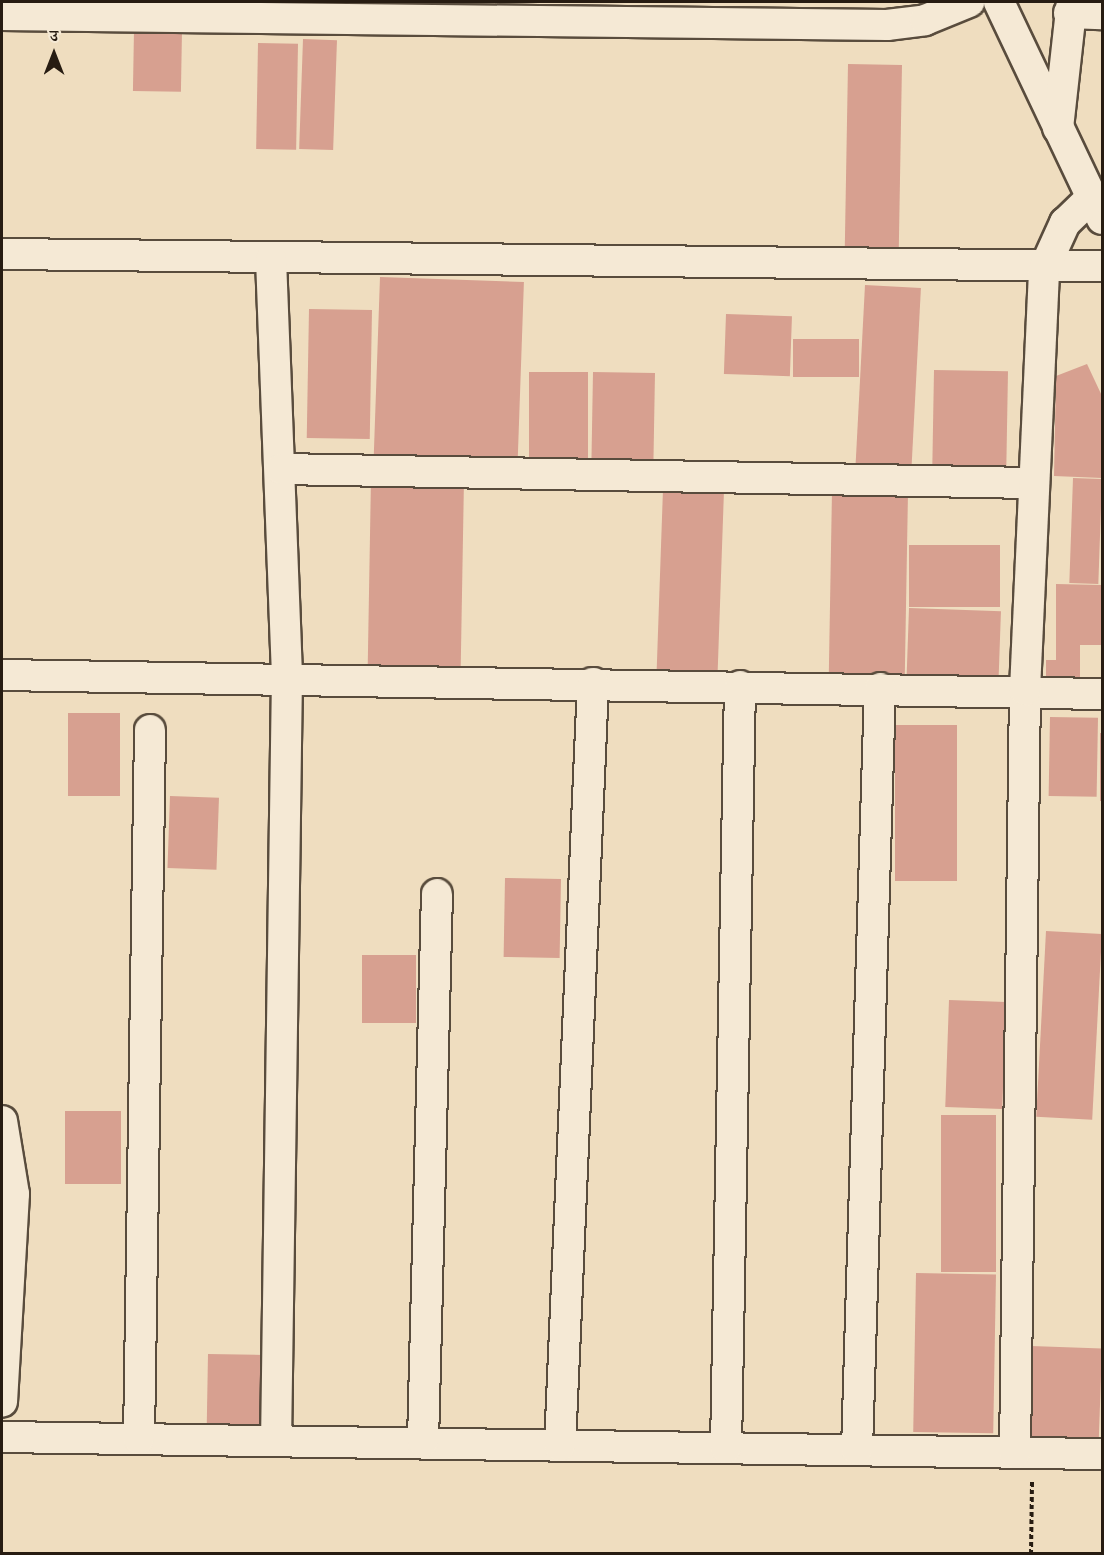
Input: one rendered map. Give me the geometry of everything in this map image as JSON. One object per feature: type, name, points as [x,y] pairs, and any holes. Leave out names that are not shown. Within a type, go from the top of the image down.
[{"type":"street","points":[[2,15],[887,25],[926,20],[969,2]]},
{"type":"street","points":[[999,2],[1097,209],[1065,223],[1044,268],[1025,690],[1024,1454]]},
{"type":"street","points":[[1058,128],[1071,7],[1102,14]]},
{"type":"street","points":[[2,254],[271,260],[1044,268],[1102,266]]},
{"type":"street","points":[[271,260],[281,469],[286,676],[276,1441]]},
{"type":"street","points":[[281,469],[1034,483]]},
{"type":"street","points":[[2,675],[286,676],[593,684],[1025,690],[1102,694]]},
{"type":"street","points":[[560,1446],[593,684]]},
{"type":"street","points":[[726,1448],[740,686]]},
{"type":"street","points":[[857,1450],[880,688]]},
{"type":"street","points":[[139,1439],[150,730]]},
{"type":"street","points":[[423,1442],[437,894]]},
{"type":"street","points":[[2,1121],[14,1194],[2,1402]]},
{"type":"street","points":[[2,1437],[1102,1454]]},
{"type":"path","points":[[1024,1454],[1031,1554]]},
{"type":"building","points":[[134,30],[182,31],[181,92],[133,91]]},
{"type":"building","points":[[303,39],[337,40],[333,150],[299,149]]},
{"type":"building","points":[[258,43],[298,44],[296,150],[256,149]]},
{"type":"building","points":[[848,64],[902,65],[899,249],[845,248]]},
{"type":"building","points":[[380,277],[524,282],[517,468],[374,463]]},
{"type":"building","points":[[865,285],[921,288],[911,478],[855,475]]},
{"type":"building","points":[[309,309],[372,310],[370,439],[307,438]]},
{"type":"building","points":[[726,314],[792,316],[790,376],[724,374]]},
{"type":"building","points":[[793,339],[859,339],[859,377],[793,377]]},
{"type":"building","points":[[1087,364],[1102,396],[1102,478],[1054,476],[1056,376]]},
{"type":"building","points":[[934,370],[1008,371],[1006,476],[932,475]]},
{"type":"building","points":[[529,372],[588,372],[588,466],[529,466]]},
{"type":"building","points":[[593,372],[655,373],[653,469],[591,468]]},
{"type":"building","points":[[371,478],[464,480],[461,674],[368,672]]},
{"type":"building","points":[[1073,478],[1102,479],[1098,584],[1069,583]]},
{"type":"building","points":[[663,489],[724,491],[717,679],[656,677]]},
{"type":"building","points":[[832,491],[908,492],[905,678],[829,677]]},
{"type":"building","points":[[909,545],[1000,545],[1000,607],[909,607]]},
{"type":"building","points":[[1056,584],[1102,585],[1102,645],[1080,645],[1080,677],[1046,677],[1046,660],[1056,660]]},
{"type":"building","points":[[909,608],[1001,611],[998,682],[907,679]]},
{"type":"building","points":[[68,713],[120,713],[120,796],[68,796]]},
{"type":"building","points":[[1050,717],[1098,718],[1097,797],[1049,796]]},
{"type":"building","points":[[895,725],[957,725],[957,881],[895,881]]},
{"type":"building","points":[[1100,733],[1102,733],[1102,801],[1100,801]]},
{"type":"building","points":[[170,796],[219,798],[216,870],[167,868]]},
{"type":"building","points":[[505,878],[561,879],[560,958],[504,957]]},
{"type":"building","points":[[1046,931],[1102,934],[1092,1120],[1036,1117]]},
{"type":"building","points":[[362,955],[416,955],[416,1023],[362,1023]]},
{"type":"building","points":[[949,1000],[1006,1002],[1002,1109],[945,1107]]},
{"type":"building","points":[[65,1111],[121,1111],[121,1184],[65,1184]]},
{"type":"building","points":[[941,1115],[996,1115],[996,1272],[941,1272]]},
{"type":"building","points":[[916,1273],[996,1274],[993,1433],[913,1432]]},
{"type":"building","points":[[1031,1346],[1102,1348],[1099,1441],[1028,1439]]},
{"type":"building","points":[[208,1354],[264,1355],[263,1426],[207,1425]]}]
